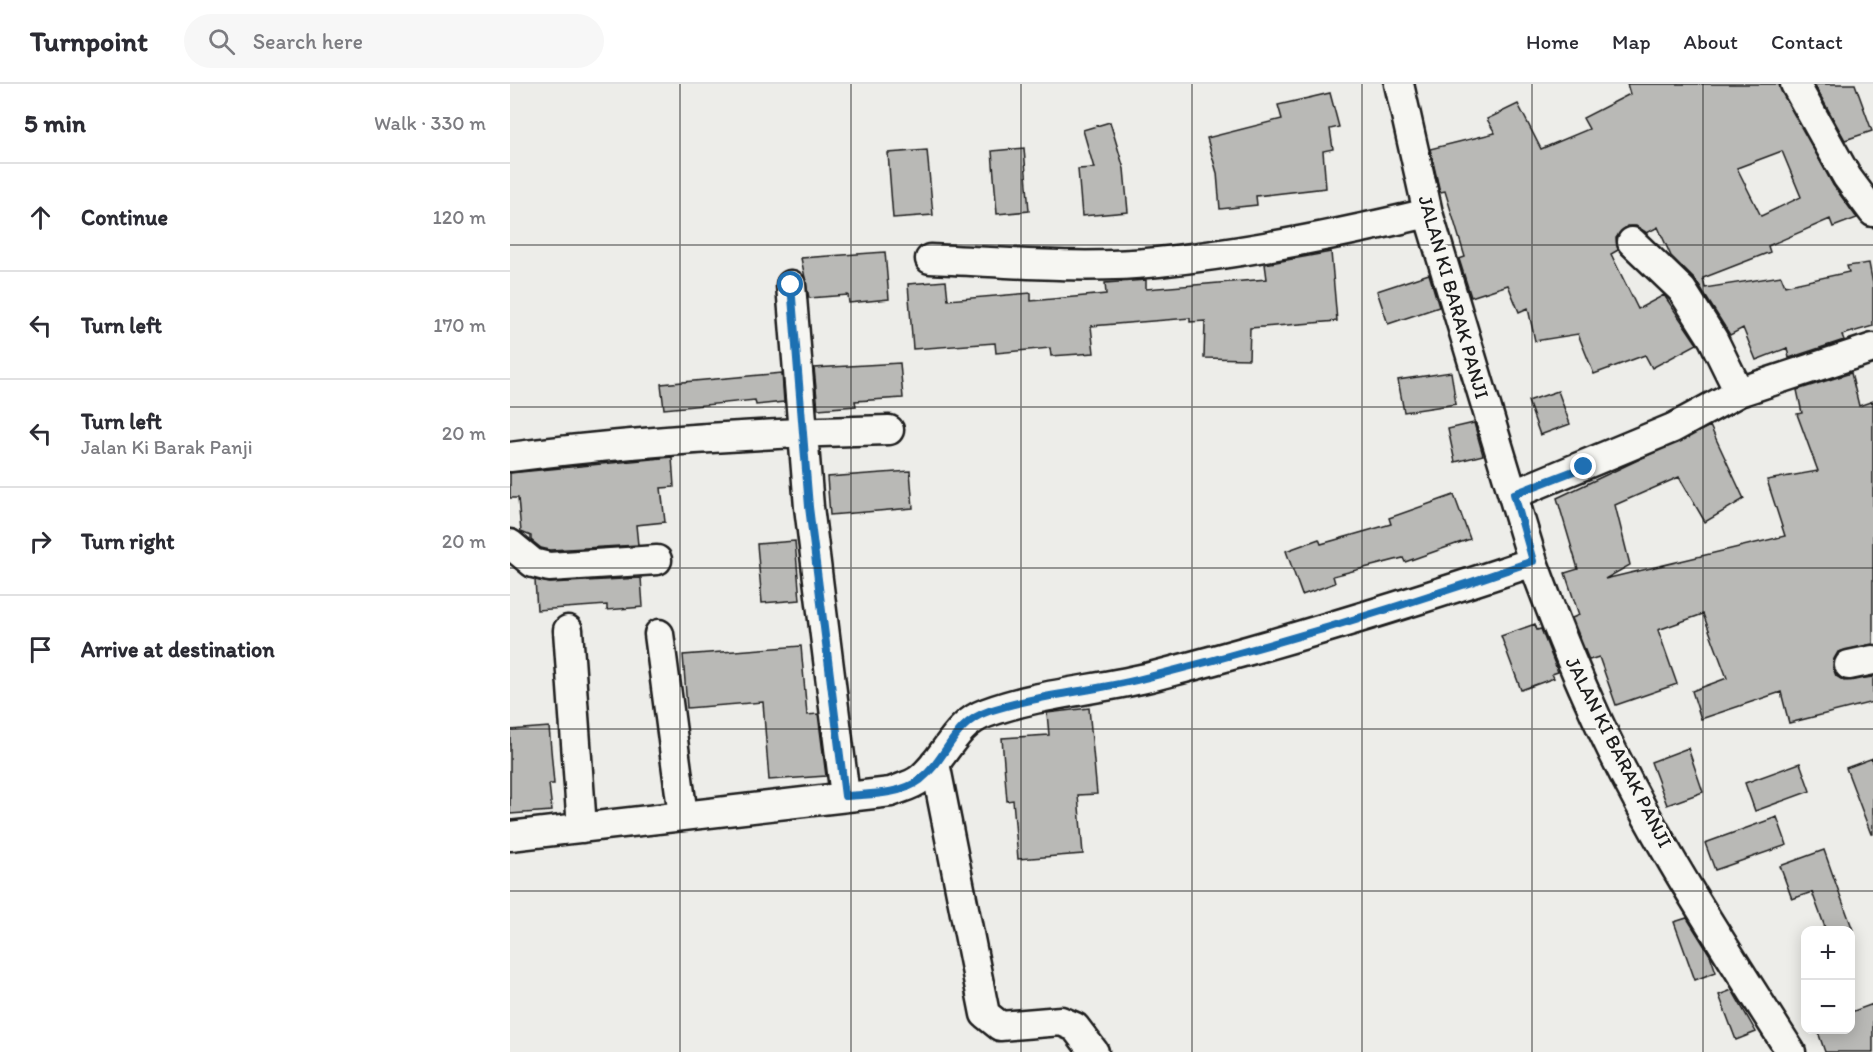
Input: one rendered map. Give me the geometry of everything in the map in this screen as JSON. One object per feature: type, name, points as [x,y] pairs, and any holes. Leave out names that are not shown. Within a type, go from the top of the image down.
[{"type":"street","name":"JALAN KI BARAK PANJI","points":[[1399,84],[1428,213],[1533,561],[1589,703],[1641,805],[1791,1052]]},
{"type":"street","points":[[1795,84],[1847,177],[1873,212]]},
{"type":"street","points":[[930,259],[1074,265],[1157,262],[1372,226],[1428,213]]},
{"type":"street","points":[[1632,242],[1682,290],[1713,339],[1739,392]]},
{"type":"street","points":[[791,285],[802,432],[845,796]]},
{"type":"street","points":[[1514,494],[1673,428],[1739,392],[1873,348]]},
{"type":"street","points":[[510,457],[601,446],[802,432],[889,430]]},
{"type":"street","points":[[510,544],[533,563],[549,567],[657,560]]},
{"type":"street","points":[[510,836],[891,792],[919,781],[935,764],[961,727],[970,719],[987,712],[1010,705],[1112,687],[1242,652],[1355,620],[1533,561]]},
{"type":"street","points":[[568,630],[582,828]]},
{"type":"street","points":[[659,634],[683,816]]},
{"type":"street","points":[[935,764],[986,1014],[1000,1026],[1060,1021],[1075,1027],[1094,1052]]},
{"type":"building","points":[[1627,84],[1779,84],[1833,185],[1857,218],[1833,227],[1830,219],[1768,246],[1770,252],[1703,278],[1705,288],[1781,276],[1785,286],[1849,272],[1847,266],[1869,263],[1873,284],[1873,326],[1842,335],[1844,340],[1789,358],[1787,348],[1756,360],[1743,328],[1730,335],[1696,281],[1671,256],[1658,227],[1647,233],[1636,226],[1627,226],[1616,238],[1618,250],[1611,254],[1638,309],[1664,295],[1697,344],[1652,368],[1645,355],[1594,374],[1578,334],[1535,341],[1528,308],[1519,312],[1508,285],[1471,297],[1459,259],[1465,257],[1445,191],[1440,192],[1430,149],[1495,133],[1487,119],[1518,104],[1541,149],[1589,129],[1583,118],[1630,94]],"holes":[[[1782,151],[1801,197],[1761,216],[1737,168]]]},
{"type":"building","points":[[1814,84],[1855,84],[1872,131],[1845,140]]},
{"type":"building","points":[[1330,93],[1339,127],[1330,129],[1333,149],[1323,151],[1326,188],[1256,196],[1257,205],[1220,209],[1217,173],[1207,138],[1282,119],[1278,105]]},
{"type":"building","points":[[1110,122],[1124,169],[1128,212],[1082,216],[1078,169],[1094,168],[1083,130]]},
{"type":"building","points":[[1024,148],[1029,211],[997,214],[992,151]]},
{"type":"building","points":[[927,150],[933,215],[893,218],[888,153]]},
{"type":"building","points":[[885,252],[889,299],[849,303],[848,295],[809,298],[801,258]]},
{"type":"building","points":[[1331,252],[1337,321],[1250,328],[1249,359],[1204,358],[1205,321],[1190,322],[1190,318],[1091,326],[1094,353],[1051,356],[1050,348],[996,353],[995,343],[913,349],[908,284],[946,281],[948,300],[1031,293],[1031,301],[1106,294],[1105,283],[1146,280],[1146,289],[1267,279],[1265,264]]},
{"type":"building","points":[[1429,274],[1439,307],[1388,324],[1377,291]]},
{"type":"building","points":[[900,363],[903,398],[855,401],[856,406],[818,409],[814,368]]},
{"type":"building","points":[[1451,372],[1456,404],[1404,412],[1398,380]]},
{"type":"building","points":[[782,373],[784,402],[756,405],[755,400],[664,409],[661,384]]},
{"type":"building","points":[[1851,373],[1859,406],[1873,401],[1873,644],[1838,652],[1833,668],[1836,676],[1844,681],[1873,677],[1873,702],[1789,723],[1781,692],[1701,719],[1692,691],[1727,678],[1703,614],[1658,630],[1677,684],[1616,705],[1599,657],[1589,660],[1572,618],[1579,615],[1565,573],[1578,569],[1557,498],[1710,426],[1744,499],[1705,522],[1679,477],[1615,505],[1630,565],[1605,579],[1785,536],[1767,480],[1818,471],[1797,414],[1802,413],[1797,390]]},
{"type":"building","points":[[1558,391],[1570,424],[1540,435],[1528,401]]},
{"type":"building","points":[[1474,423],[1483,455],[1455,462],[1448,429]]},
{"type":"building","points":[[672,457],[674,487],[661,488],[665,522],[636,525],[638,545],[550,550],[541,548],[531,540],[531,536],[521,532],[518,498],[510,498],[510,473]]},
{"type":"building","points":[[910,471],[913,508],[830,515],[827,477]]},
{"type":"building","points":[[1454,495],[1470,539],[1405,562],[1403,558],[1333,576],[1335,583],[1302,595],[1286,551],[1319,539],[1321,544],[1391,524],[1389,518]]},
{"type":"building","points":[[795,541],[800,600],[762,603],[757,544]]},
{"type":"building","points":[[641,578],[643,607],[607,610],[607,605],[537,610],[535,580],[550,583]]},
{"type":"building","points":[[1535,624],[1537,630],[1541,629],[1558,672],[1552,674],[1554,678],[1521,690],[1501,636]]},
{"type":"building","points":[[801,646],[807,715],[818,714],[826,776],[769,780],[763,702],[687,708],[683,655]]},
{"type":"building","points":[[1089,708],[1097,794],[1078,795],[1083,854],[1018,859],[1013,800],[1007,801],[1002,738],[1049,735],[1047,713]]},
{"type":"building","points":[[549,727],[554,784],[549,784],[552,811],[510,814],[510,730]]},
{"type":"building","points":[[1688,748],[1703,792],[1667,805],[1651,762]]},
{"type":"building","points":[[1873,758],[1873,834],[1871,834],[1846,768]]},
{"type":"building","points":[[1800,763],[1810,791],[1755,811],[1745,783]]},
{"type":"building","points":[[1777,817],[1787,845],[1715,870],[1705,843]]},
{"type":"building","points":[[1824,850],[1852,926],[1825,926],[1812,892],[1792,899],[1780,866]]},
{"type":"building","points":[[1687,918],[1710,955],[1716,972],[1695,980],[1674,922]]},
{"type":"building","points":[[1732,990],[1756,1032],[1736,1040],[1719,995]]},
{"type":"building","points":[[1873,1004],[1873,1052],[1825,1052],[1819,1034],[1855,1034],[1855,1011]]},
{"type":"route","points":[[791,285],[809,507],[845,796],[891,792],[919,781],[935,764],[961,727],[970,719],[987,712],[1010,705],[1112,687],[1242,652],[1344,623],[1533,561],[1514,494],[1584,467]]}]
